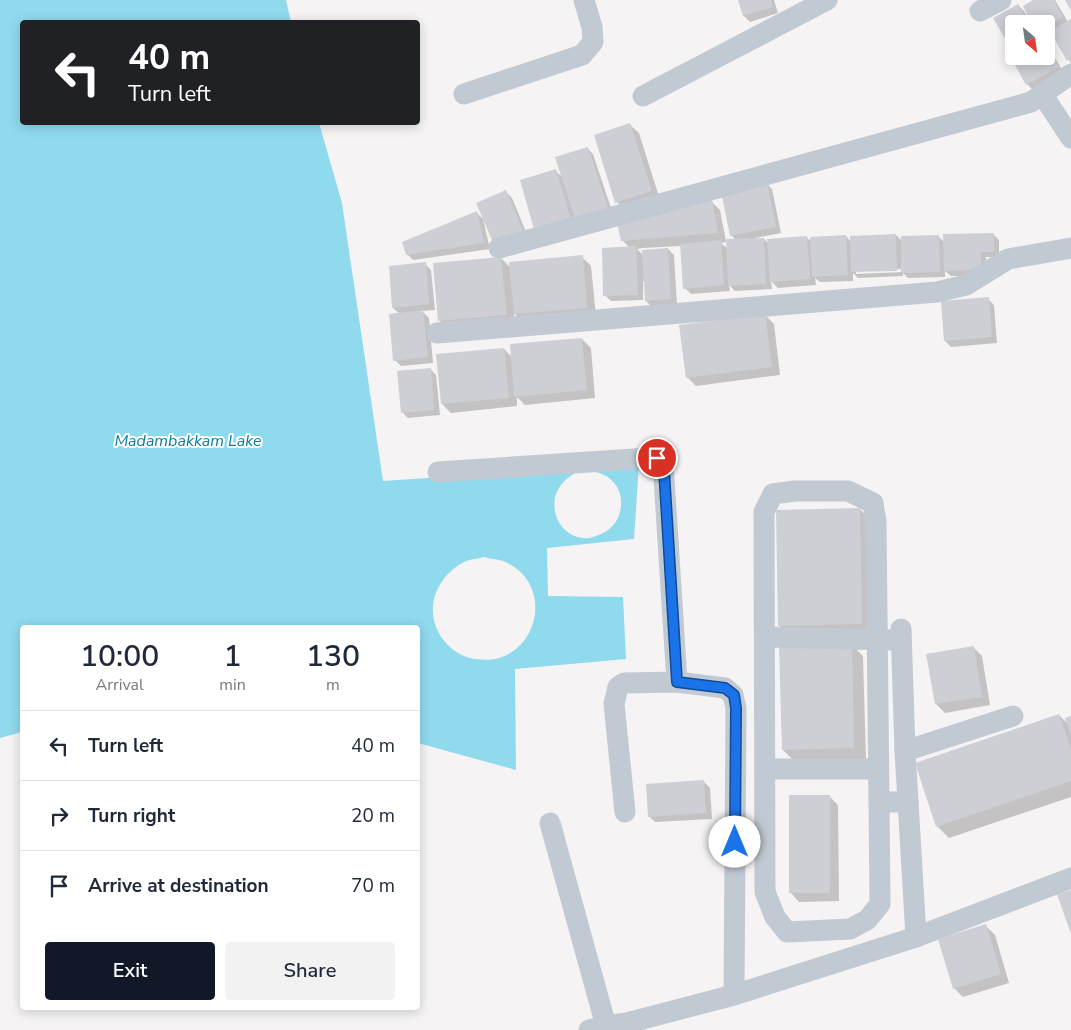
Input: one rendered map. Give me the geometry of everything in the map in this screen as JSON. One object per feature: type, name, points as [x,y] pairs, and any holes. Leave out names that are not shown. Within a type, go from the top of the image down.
[{"type":"street","points":[[464,94],[582,56],[593,42],[592,27],[584,0]]},
{"type":"street","points":[[643,96],[827,0]]},
{"type":"street","points":[[980,11],[1001,0]]},
{"type":"street","points":[[499,248],[1030,102],[1071,74]]},
{"type":"street","points":[[1042,94],[1071,138]]},
{"type":"street","points":[[437,334],[937,292],[966,285],[1008,259],[1071,248]]},
{"type":"street","points":[[438,472],[634,459],[657,458],[663,462],[677,682]]},
{"type":"street","points":[[795,491],[848,491],[873,502],[876,522],[880,904],[867,920],[850,929],[787,932],[775,917],[765,892],[764,637],[764,512],[773,494],[795,491]]},
{"type":"street","points":[[764,637],[878,639],[901,635],[905,751],[916,937]]},
{"type":"street","points":[[625,812],[614,704],[618,687],[624,683],[677,682],[725,688],[734,695],[736,708],[734,995]]},
{"type":"street","points":[[905,751],[1013,716]]},
{"type":"street","points":[[765,769],[878,769]]},
{"type":"street","points":[[879,802],[908,802]]},
{"type":"street","points":[[550,823],[597,1028],[632,1026],[734,995],[916,937],[1071,878]]},
{"type":"water","name":"Madambakkam Lake","points":[[0,0],[286,0],[291,20],[20,20],[20,125],[320,125],[342,203],[383,481],[639,464],[634,539],[547,548],[548,596],[623,597],[626,659],[515,669],[516,770],[420,744],[420,625],[20,625],[20,733],[0,738]],"holes":[[[583,470],[600,473],[613,481],[620,494],[620,512],[613,525],[604,533],[590,538],[577,537],[567,531],[559,522],[555,512],[555,500],[559,488],[568,478]],[[484,557],[503,561],[521,572],[531,587],[535,605],[533,622],[526,638],[513,651],[496,659],[475,659],[462,655],[447,644],[436,627],[433,607],[438,589],[449,573],[466,561]]]},
{"type":"building","points":[[738,0],[771,0],[773,7],[743,16]]},
{"type":"building","points":[[1033,0],[1054,0],[1063,17],[1055,22],[1055,15],[1028,15],[1023,6]]},
{"type":"building","points":[[1065,0],[1071,0],[1071,11]]},
{"type":"building","points":[[1018,4],[1024,15],[1005,15],[1005,38],[993,18]]},
{"type":"building","points":[[1071,19],[1071,58],[1067,61],[1055,40],[1055,28]]},
{"type":"building","points":[[1055,60],[1059,67],[1026,85],[1015,65],[1055,65]]},
{"type":"building","points":[[630,123],[652,191],[615,203],[594,135]]},
{"type":"building","points":[[588,147],[608,208],[575,219],[555,157]]},
{"type":"building","points":[[556,169],[572,222],[535,233],[520,180]]},
{"type":"building","points":[[767,182],[776,227],[730,236],[721,191]]},
{"type":"building","points":[[506,190],[524,233],[494,245],[476,203]]},
{"type":"building","points":[[712,200],[718,233],[621,241],[617,223]]},
{"type":"building","points":[[477,211],[484,243],[406,255],[402,242]]},
{"type":"building","points":[[994,233],[994,252],[981,252],[981,270],[944,271],[943,234]]},
{"type":"building","points":[[896,234],[897,271],[851,272],[850,236]]},
{"type":"building","points":[[846,235],[848,275],[812,277],[810,237]]},
{"type":"building","points":[[939,235],[940,272],[901,273],[901,236]]},
{"type":"building","points":[[807,236],[810,279],[770,282],[767,239]]},
{"type":"building","points":[[764,238],[766,284],[728,286],[726,239]]},
{"type":"building","points":[[721,240],[724,285],[683,289],[680,244]]},
{"type":"building","points":[[636,246],[638,295],[603,296],[602,248]]},
{"type":"building","points":[[668,248],[671,299],[645,301],[642,250]]},
{"type":"building","points":[[583,255],[587,308],[514,314],[509,262]]},
{"type":"building","points":[[501,257],[507,315],[438,321],[433,263]]},
{"type":"building","points":[[426,262],[429,304],[392,308],[389,266]]},
{"type":"building","points":[[989,297],[992,337],[944,341],[941,301]]},
{"type":"building","points":[[423,310],[428,357],[393,361],[389,314]]},
{"type":"building","points":[[765,314],[772,367],[686,378],[679,325]]},
{"type":"building","points":[[582,338],[587,390],[514,397],[510,344]]},
{"type":"building","points":[[504,348],[509,398],[441,404],[436,354]]},
{"type":"building","points":[[431,368],[434,410],[401,413],[397,371]]},
{"type":"building","points":[[860,508],[862,624],[778,626],[776,510]]},
{"type":"building","points":[[852,643],[854,748],[782,750],[779,645]]},
{"type":"building","points":[[974,646],[982,697],[935,704],[926,654]]},
{"type":"building","points":[[1059,714],[1071,749],[1071,781],[936,827],[915,763]]},
{"type":"building","points":[[1071,716],[1071,735],[1065,718]]},
{"type":"building","points":[[704,780],[706,813],[648,817],[646,784]]},
{"type":"building","points":[[789,795],[830,795],[830,893],[789,893]]},
{"type":"building","points":[[1071,890],[1071,934],[1057,894]]},
{"type":"building","points":[[986,924],[1001,974],[953,989],[938,939]]},
{"type":"route","points":[[657,458],[663,462],[664,470],[677,682],[725,688],[734,695],[736,708],[735,842]]}]
